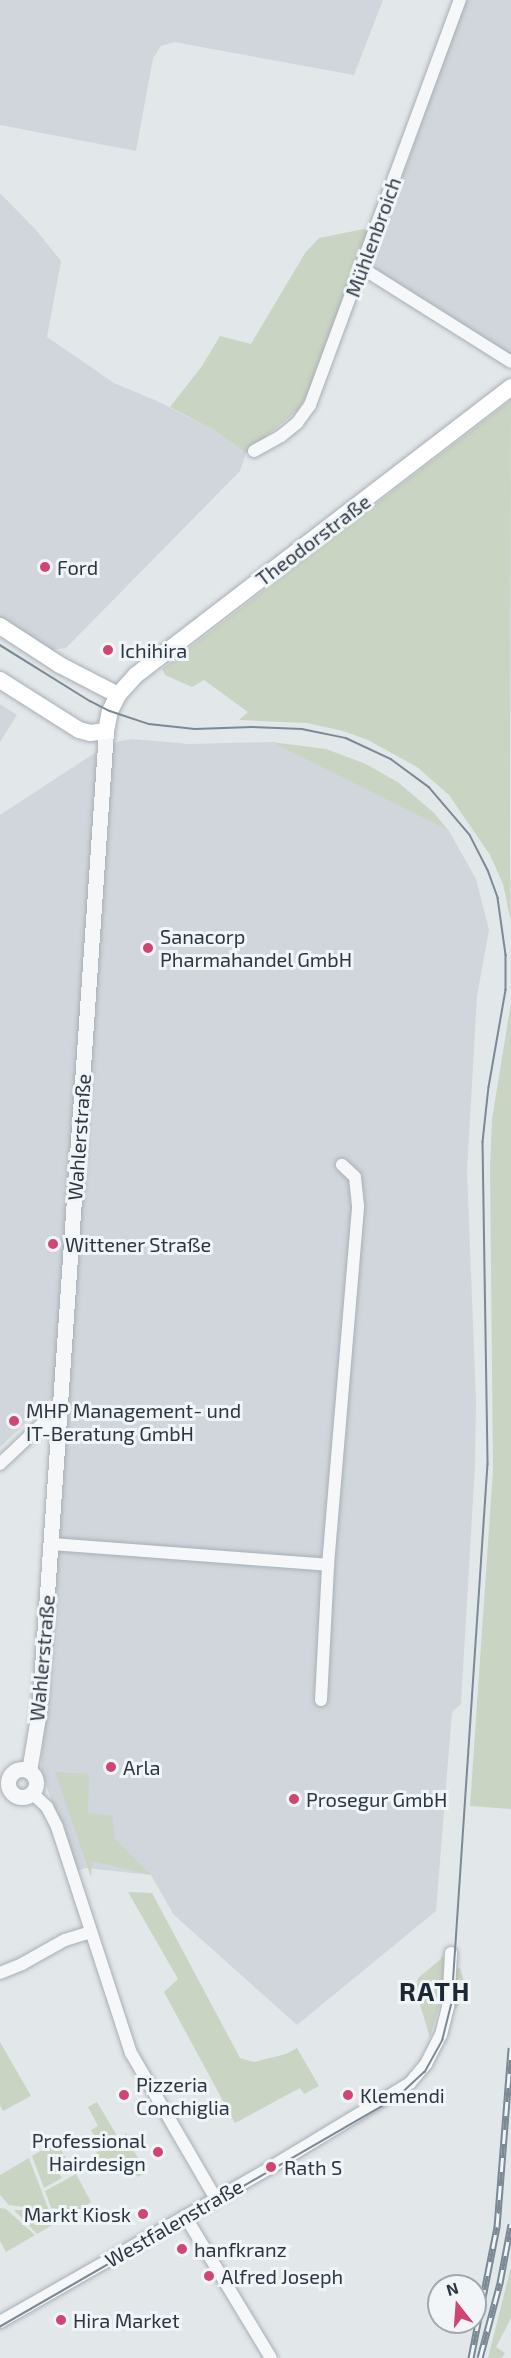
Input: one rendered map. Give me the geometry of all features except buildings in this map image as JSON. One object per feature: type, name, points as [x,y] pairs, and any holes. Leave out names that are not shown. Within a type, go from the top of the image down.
[{"type":"main road","name":"Theodorstraße","points":[[106,730],[110,711],[118,695],[136,675],[511,387]]},
{"type":"main road","points":[[0,626],[60,665],[118,695]]},
{"type":"main road","points":[[0,680],[79,730],[90,733],[106,730]]},
{"type":"street","name":"Mühlenbroich","points":[[254,451],[281,436],[297,423],[310,405],[460,0]]},
{"type":"street","points":[[362,268],[511,362]]},
{"type":"street","name":"Wahlerstraße","points":[[28,1771],[39,1711],[106,730]]},
{"type":"street","points":[[321,1700],[328,1565],[358,1206],[355,1177],[342,1165]]},
{"type":"street","points":[[0,1464],[40,1426],[58,1427]]},
{"type":"street","points":[[51,1544],[328,1565]]},
{"type":"street","points":[[20,1769],[28,1771],[36,1781],[32,1793],[24,1797],[15,1795],[4,1784],[12,1773],[20,1769]]},
{"type":"street","points":[[32,1793],[47,1807],[57,1827],[131,2053],[216,2199]]},
{"type":"street","points":[[0,1973],[22,1964],[65,1940],[91,1932]]},
{"type":"street","name":"Westfalenstraße","points":[[0,2322],[383,2102],[410,2083],[426,2064],[441,2035],[448,2007],[451,1953]]},
{"type":"street","points":[[185,2216],[271,2358]]},
{"type":"shaded area","points":[[0,0],[383,0],[354,75],[174,42],[161,46],[153,58],[136,151],[0,125]]},
{"type":"shaded area","points":[[465,0],[511,0],[511,356],[370,268]]},
{"type":"shaded area","points":[[0,193],[36,230],[61,261],[47,337],[114,383],[157,401],[214,430],[246,453],[240,471],[66,648],[51,650],[0,619]]},
{"type":"shaded area","points":[[0,704],[17,715],[0,742]]},
{"type":"shaded area","points":[[132,739],[189,744],[271,742],[449,831],[476,879],[489,930],[477,996],[467,1171],[476,1401],[475,1465],[461,1704],[452,1712],[436,1911],[297,2025],[174,1915],[151,1875],[86,1868],[76,1871],[41,1770],[65,1385],[0,1447],[0,815],[110,743]]},
{"type":"green space","points":[[374,227],[312,387],[298,410],[246,453],[214,430],[170,407],[202,366],[220,336],[251,344],[305,253],[319,238]]},
{"type":"green space","points":[[511,400],[511,922],[503,884],[490,855],[449,795],[417,767],[368,740],[343,731],[307,723],[239,720],[248,712],[204,680],[192,687],[165,675],[162,669]]},
{"type":"green space","points":[[271,742],[326,749],[366,764],[399,783],[434,813],[449,831]]},
{"type":"green space","points":[[511,1003],[511,1809],[470,1806],[493,1470],[490,1168],[492,1119]]},
{"type":"green space","points":[[55,1772],[89,1774],[88,1813],[112,1816],[115,1839],[151,1875],[92,1861],[91,1877]]},
{"type":"green space","points":[[128,1892],[152,1893],[240,2058],[254,2062],[286,2054],[297,2048],[319,2086],[304,2094],[300,2088],[235,2123],[164,1992],[178,1979]]},
{"type":"green space","points":[[441,1956],[445,1958],[442,1997],[430,2038],[416,1991],[418,1978],[441,1959]]},
{"type":"green space","points":[[460,1968],[466,1988],[464,1999],[455,2010],[457,1969]]},
{"type":"green space","points":[[0,2042],[31,2096],[3,2111],[0,2105]]},
{"type":"green space","points":[[97,2102],[119,2139],[127,2133],[128,2149],[133,2150],[147,2171],[138,2177],[124,2162],[108,2175],[96,2153],[102,2149],[91,2130],[98,2126],[88,2107]]},
{"type":"green space","points":[[56,2142],[69,2163],[57,2170],[62,2178],[44,2188],[32,2156]]},
{"type":"green space","points":[[29,2158],[54,2224],[37,2234],[14,2210],[26,2210],[26,2207],[9,2205],[0,2195],[0,2175]]},
{"type":"green space","points":[[76,2174],[91,2202],[80,2210],[51,2208],[45,2191]]},
{"type":"green space","points":[[0,2208],[6,2209],[35,2235],[6,2252],[0,2241]]},
{"type":"green space","points":[[511,2267],[511,2318],[496,2347],[505,2353],[502,2358],[488,2358]]},
{"type":"tram line","points":[[0,645],[90,701],[110,711],[149,724],[195,729],[252,727],[302,729],[346,738],[391,759],[429,787],[470,835],[488,870],[498,898],[506,955],[506,990],[489,1087],[483,1142],[488,1464],[452,2003],[443,2040],[425,2072],[397,2098],[0,2327]]},
{"type":"railway","points":[[471,2358],[497,2227],[511,2048]]},
{"type":"railway","points":[[480,2358],[500,2283],[511,2224]]},
{"type":"place","name":"Ford","points":[[45,567]]},
{"type":"place","name":"Ichihira","points":[[108,650]]},
{"type":"place","name":"Sanacorp Pharmahandel GmbH","points":[[148,948]]},
{"type":"place","name":"Wittener Straße","points":[[53,1244]]},
{"type":"place","name":"MHP Management- und IT-Beratung GmbH","points":[[14,1421]]},
{"type":"place","name":"Arla","points":[[111,1767]]},
{"type":"place","name":"Prosegur GmbH","points":[[294,1799]]},
{"type":"place","name":"Pizzeria Conchiglia","points":[[124,2095]]},
{"type":"place","name":"Klemendi","points":[[348,2095]]},
{"type":"place","name":"Professional Hairdesign","points":[[158,2152]]},
{"type":"place","name":"Rath S","points":[[271,2167]]},
{"type":"place","name":"Markt Kiosk","points":[[143,2214]]},
{"type":"place","name":"hanfkranz","points":[[182,2249]]},
{"type":"place","name":"Alfred Joseph","points":[[209,2276]]},
{"type":"place","name":"Hira Market","points":[[61,2320]]},
{"type":"district","name":"RATH","points":[[435,1991]]}]
